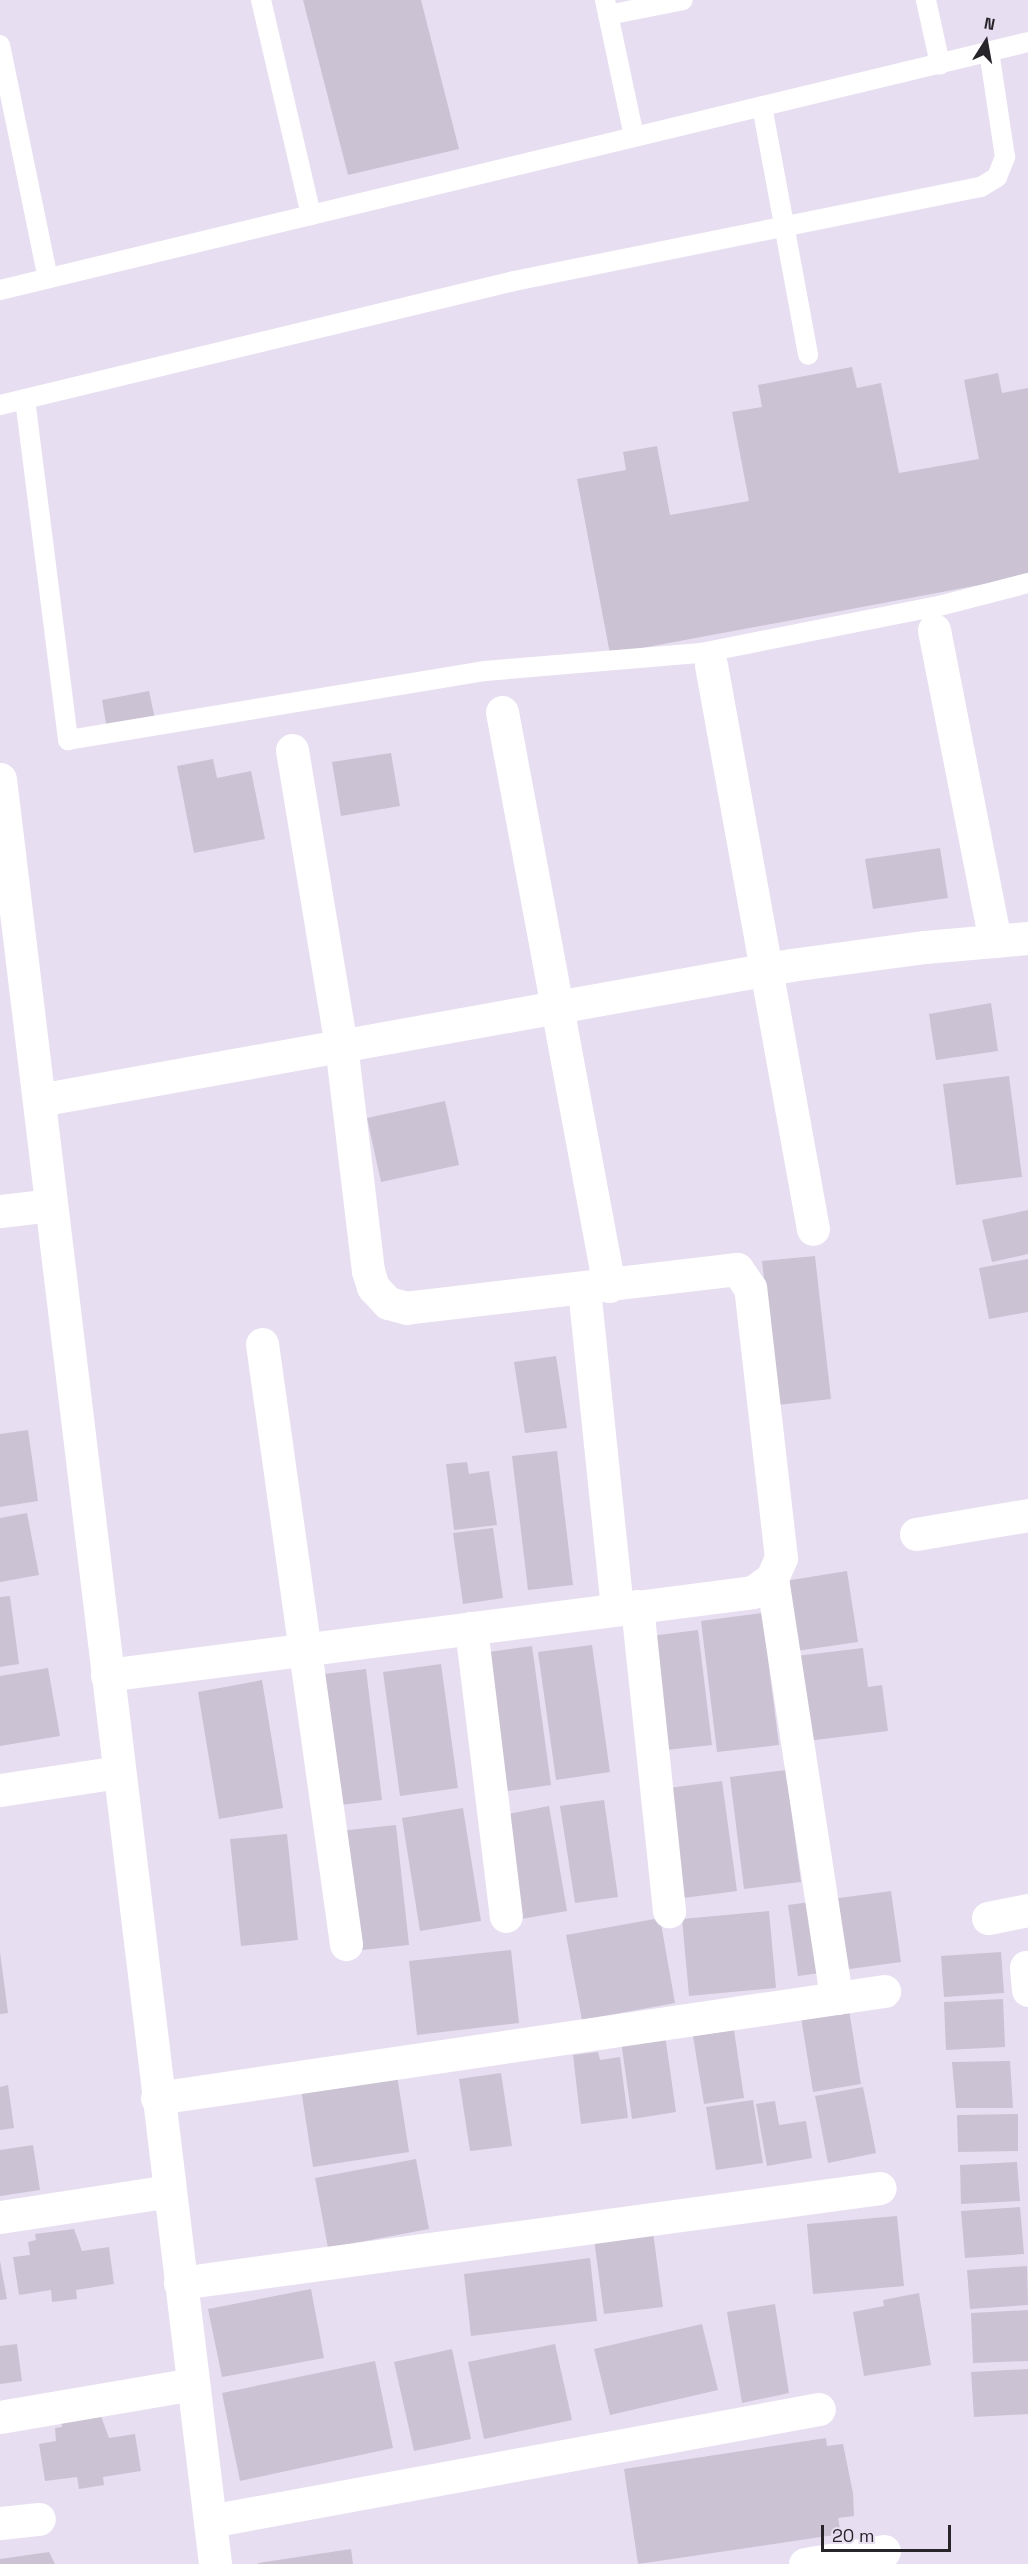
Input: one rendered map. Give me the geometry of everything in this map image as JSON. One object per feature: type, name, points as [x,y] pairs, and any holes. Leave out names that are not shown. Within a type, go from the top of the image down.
[{"type":"street","points":[[933,630],[995,941]]},
{"type":"street","points":[[711,665],[768,970],[813,1229]]},
{"type":"street","points":[[502,712],[556,1007],[596,1288],[627,1607],[669,1911]]},
{"type":"street","points":[[107,1675],[753,1592],[772,1578],[782,1558],[781,1533],[750,1288],[744,1276],[737,1269],[596,1288],[407,1308],[388,1303],[373,1287],[368,1271],[341,1046],[292,750]]},
{"type":"street","points":[[0,780],[157,2098],[215,2564]]},
{"type":"street","points":[[39,1100],[768,970],[1028,938]]},
{"type":"street","points":[[0,1211],[51,1205]]},
{"type":"street","points":[[262,1344],[307,1649],[346,1944]]},
{"type":"street","points":[[916,1534],[1028,1515]]},
{"type":"street","points":[[772,1578],[836,1998]]},
{"type":"street","points":[[471,1628],[506,1916]]},
{"type":"street","points":[[0,1790],[119,1772]]},
{"type":"street","points":[[988,1918],[1028,1910]]},
{"type":"street","points":[[157,2098],[884,1991]]},
{"type":"street","points":[[180,2283],[880,2188]]},
{"type":"street","points":[[0,2217],[169,2191]]},
{"type":"street","points":[[0,2417],[193,2384]]},
{"type":"street","points":[[210,2521],[819,2409]]},
{"type":"street","points":[[0,2523],[39,2519]]},
{"type":"street","points":[[805,2564],[884,2551]]},
{"type":"lane","points":[[261,0],[311,215]]},
{"type":"lane","points":[[634,137],[607,8],[683,0]]},
{"type":"lane","points":[[926,0],[940,64]]},
{"type":"lane","points":[[0,290],[1028,42]]},
{"type":"lane","points":[[0,45],[48,278]]},
{"type":"lane","points":[[0,405],[514,281],[981,187],[997,177],[1005,157],[989,51]]},
{"type":"lane","points":[[762,106],[808,355]]},
{"type":"lane","points":[[25,399],[68,740],[485,670],[701,652],[939,606],[1028,584]]},
{"type":"building","points":[[303,0],[421,0],[459,149],[348,175]]},
{"type":"building","points":[[852,367],[857,388],[881,383],[899,473],[979,459],[964,380],[998,373],[1002,393],[1028,388],[1028,576],[610,654],[577,479],[626,470],[623,452],[657,446],[670,515],[749,501],[732,412],[762,407],[758,385]]},
{"type":"building","points":[[149,691],[155,719],[107,729],[102,700]]},
{"type":"building","points":[[391,753],[400,806],[341,816],[332,762]]},
{"type":"building","points":[[213,759],[217,778],[251,771],[265,839],[194,853],[177,766]]},
{"type":"building","points":[[940,848],[948,898],[873,909],[865,859]]},
{"type":"building","points":[[991,1003],[998,1051],[936,1060],[929,1014]]},
{"type":"building","points":[[1009,1076],[1022,1177],[956,1185],[943,1084]]},
{"type":"building","points":[[445,1101],[459,1165],[381,1182],[367,1118]]},
{"type":"building","points":[[1028,1210],[1028,1254],[992,1262],[982,1220]]},
{"type":"building","points":[[815,1256],[831,1399],[778,1405],[762,1261]]},
{"type":"building","points":[[1028,1259],[1028,1312],[989,1319],[979,1268]]},
{"type":"building","points":[[556,1356],[567,1428],[525,1433],[514,1362]]},
{"type":"building","points":[[28,1430],[38,1501],[0,1507],[0,1434]]},
{"type":"building","points":[[557,1451],[573,1585],[528,1590],[512,1456]]},
{"type":"building","points":[[467,1462],[469,1474],[489,1471],[497,1525],[454,1530],[446,1464]]},
{"type":"building","points":[[27,1513],[39,1575],[0,1582],[0,1518]]},
{"type":"building","points":[[493,1528],[503,1598],[463,1604],[453,1533]]},
{"type":"building","points":[[847,1571],[858,1642],[796,1651],[785,1581]]},
{"type":"building","points":[[10,1596],[19,1664],[0,1667],[0,1597]]},
{"type":"building","points":[[762,1613],[779,1745],[717,1752],[701,1621]]},
{"type":"building","points":[[698,1630],[712,1745],[657,1751],[643,1637]]},
{"type":"building","points":[[592,1645],[610,1772],[556,1780],[538,1652]]},
{"type":"building","points":[[532,1646],[551,1785],[494,1793],[475,1654]]},
{"type":"building","points":[[863,1648],[868,1687],[882,1685],[888,1731],[807,1741],[796,1656]]},
{"type":"building","points":[[441,1664],[458,1788],[400,1796],[383,1672]]},
{"type":"building","points":[[48,1668],[60,1736],[0,1746],[0,1676]]},
{"type":"building","points":[[366,1669],[382,1800],[332,1806],[316,1675]]},
{"type":"building","points":[[262,1680],[283,1808],[219,1819],[198,1692]]},
{"type":"building","points":[[786,1770],[801,1882],[744,1889],[730,1777]]},
{"type":"building","points":[[722,1781],[737,1891],[676,1899],[661,1789]]},
{"type":"building","points":[[604,1800],[618,1897],[575,1903],[560,1806]]},
{"type":"building","points":[[549,1806],[567,1911],[515,1920],[497,1816]]},
{"type":"building","points":[[463,1808],[481,1921],[420,1931],[402,1818]]},
{"type":"building","points":[[396,1825],[409,1945],[353,1951],[339,1831]]},
{"type":"building","points":[[287,1834],[298,1940],[241,1946],[230,1839]]},
{"type":"building","points":[[891,1891],[901,1962],[798,1976],[788,1905]]},
{"type":"building","points":[[769,1911],[776,1988],[689,1996],[682,1919]]},
{"type":"building","points":[[660,1918],[675,2003],[582,2020],[566,1935]]},
{"type":"building","points":[[511,1950],[519,2023],[417,2035],[409,1961]]},
{"type":"building","points":[[0,1952],[8,2013],[0,2014]]},
{"type":"building","points":[[1001,1952],[1004,1993],[944,1997],[941,1956]]},
{"type":"building","points":[[1003,1999],[1005,2047],[946,2050],[944,2002]]},
{"type":"building","points":[[848,2004],[861,2084],[813,2092],[800,2011]]},
{"type":"building","points":[[734,2030],[744,2098],[704,2104],[693,2036]]},
{"type":"building","points":[[665,2035],[676,2112],[632,2119],[621,2041]]},
{"type":"building","points":[[598,2052],[600,2060],[620,2057],[628,2118],[581,2124],[573,2055]]},
{"type":"building","points":[[1010,2061],[1013,2108],[956,2108],[952,2062]]},
{"type":"building","points":[[501,2073],[512,2146],[470,2151],[459,2079]]},
{"type":"building","points":[[397,2075],[409,2152],[313,2167],[301,2089]]},
{"type":"building","points":[[8,2085],[14,2128],[0,2130],[0,2087]]},
{"type":"building","points":[[863,2087],[876,2153],[828,2163],[815,2096]]},
{"type":"building","points":[[753,2100],[763,2163],[716,2170],[706,2107]]},
{"type":"building","points":[[775,2101],[779,2125],[806,2121],[812,2158],[767,2166],[756,2104]]},
{"type":"building","points":[[1018,2114],[1018,2151],[958,2152],[957,2115]]},
{"type":"building","points":[[33,2145],[40,2190],[0,2196],[0,2150]]},
{"type":"building","points":[[416,2159],[429,2229],[328,2248],[315,2178]]},
{"type":"building","points":[[1017,2162],[1020,2201],[961,2204],[960,2165]]},
{"type":"building","points":[[1020,2207],[1024,2254],[965,2258],[961,2211]]},
{"type":"building","points":[[897,2216],[904,2286],[813,2294],[807,2224]]},
{"type":"building","points":[[74,2229],[82,2251],[109,2247],[114,2284],[76,2290],[77,2299],[52,2302],[51,2290],[19,2295],[13,2257],[30,2255],[28,2242],[36,2240],[35,2234]]},
{"type":"building","points":[[653,2232],[663,2307],[604,2314],[594,2239]]},
{"type":"building","points":[[590,2258],[597,2321],[471,2336],[464,2274]]},
{"type":"building","points":[[0,2261],[7,2299],[0,2300]]},
{"type":"building","points":[[1027,2266],[1028,2305],[970,2309],[967,2270]]},
{"type":"building","points":[[311,2289],[324,2358],[222,2377],[208,2309]]},
{"type":"building","points":[[919,2293],[931,2365],[864,2376],[853,2312],[884,2306],[883,2300]]},
{"type":"building","points":[[775,2304],[789,2393],[742,2403],[727,2312]]},
{"type":"building","points":[[1028,2310],[1028,2361],[973,2363],[971,2313]]},
{"type":"building","points":[[702,2324],[718,2390],[610,2415],[594,2349]]},
{"type":"building","points":[[17,2344],[22,2381],[0,2384],[0,2346]]},
{"type":"building","points":[[555,2344],[572,2420],[484,2439],[468,2362]]},
{"type":"building","points":[[452,2349],[471,2439],[414,2451],[394,2362]]},
{"type":"building","points":[[375,2361],[393,2448],[240,2481],[222,2393]]},
{"type":"building","points":[[1028,2369],[1028,2414],[974,2417],[971,2372]]},
{"type":"building","points":[[101,2416],[109,2438],[135,2434],[141,2471],[103,2477],[104,2485],[79,2489],[77,2477],[45,2481],[39,2444],[56,2441],[55,2428],[62,2427],[61,2421]]},
{"type":"building","points":[[826,2438],[827,2446],[843,2444],[853,2493],[854,2516],[838,2518],[841,2534],[638,2564],[624,2469]]},
{"type":"building","points":[[351,2549],[353,2564],[258,2564],[258,2563]]},
{"type":"building","points":[[49,2552],[55,2564],[0,2564],[0,2559]]}]
